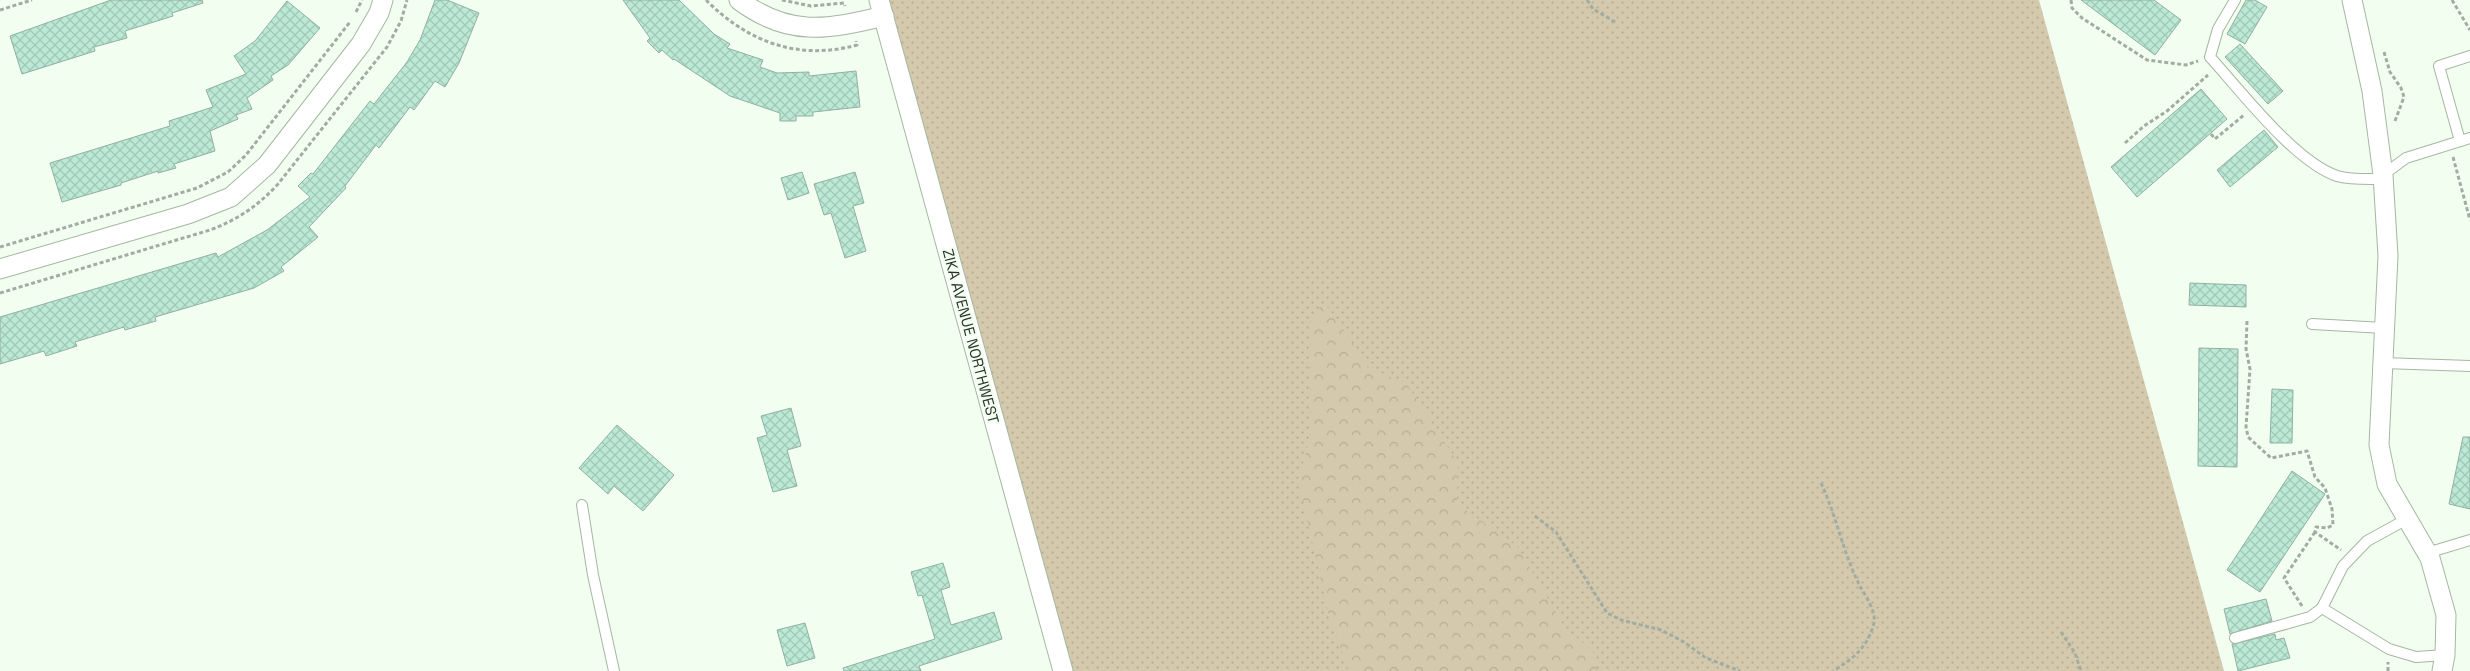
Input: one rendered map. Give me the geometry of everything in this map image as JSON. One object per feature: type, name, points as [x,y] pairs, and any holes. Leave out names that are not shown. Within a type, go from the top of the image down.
[{"type":"street","points":[[0,269],[188,214],[231,197],[267,165],[361,44],[379,13],[383,0]]},
{"type":"street","points":[[738,0],[758,14],[799,28],[843,26],[882,8]]},
{"type":"street","points":[[2352,0],[2372,91],[2383,177],[2388,256],[2379,445],[2386,484],[2427,553],[2446,615],[2444,663]]},
{"type":"street","name":"ZIKA AVENUE NORTHWEST","points":[[882,8],[1063,671]]},
{"type":"lane","points":[[2235,0],[2218,29],[2210,57],[2294,149],[2320,168],[2339,176],[2383,177],[2406,158],[2465,140],[2439,66],[2470,56]]},
{"type":"lane","points":[[2312,324],[2384,328]]},
{"type":"lane","points":[[2383,363],[2470,366]]},
{"type":"lane","points":[[582,505],[593,575],[614,671]]},
{"type":"lane","points":[[2235,638],[2310,617],[2322,608],[2343,566],[2367,541],[2407,519]]},
{"type":"lane","points":[[2427,553],[2470,540]]},
{"type":"lane","points":[[2322,608],[2389,649],[2444,663]]},
{"type":"path","points":[[0,10],[32,0]]},
{"type":"path","points":[[0,246],[196,188],[228,172],[246,155],[352,21],[362,0]]},
{"type":"path","points":[[782,0],[811,6],[844,3]]},
{"type":"path","points":[[1587,0],[1593,9],[1617,23]]},
{"type":"path","points":[[2071,0],[2072,8],[2082,18],[2147,60],[2186,66],[2210,57]]},
{"type":"path","points":[[2452,0],[2470,30]]},
{"type":"path","points":[[2383,48],[2390,72],[2404,97],[2393,125]]},
{"type":"path","points":[[2125,143],[2144,126],[2167,111],[2218,66]]},
{"type":"path","points":[[2211,134],[2215,139],[2254,106]]},
{"type":"path","points":[[2449,144],[2470,220]]},
{"type":"path","points":[[2247,321],[2246,349],[2250,369],[2246,427],[2248,437],[2272,458],[2307,451],[2315,477],[2325,488],[2332,509],[2333,525],[2316,527],[2315,532],[2284,578],[2310,617]]},
{"type":"path","points":[[1821,483],[1831,505],[1839,536],[1853,573],[1872,609],[1874,621],[1865,647],[1833,671]]},
{"type":"path","points":[[1534,516],[1556,532],[1608,612],[1621,620],[1661,630],[1684,642],[1706,658],[1740,671]]},
{"type":"path","points":[[2315,532],[2352,557]]},
{"type":"path","points":[[2061,632],[2075,653],[2081,671]]},
{"type":"green space","points":[[879,0],[2039,0],[2224,671],[1063,671]]},
{"type":"green space","points":[[1324,303],[1337,319],[1367,367],[1406,383],[1458,463],[1457,504],[1517,546],[1565,628],[1593,651],[1597,671],[1349,671],[1330,620],[1298,480],[1310,438],[1310,317]]},
{"type":"building","points":[[111,0],[202,0],[203,3],[172,13],[173,16],[125,31],[127,38],[94,47],[95,51],[22,74],[10,36]]},
{"type":"building","points":[[435,0],[447,0],[479,13],[459,63],[445,87],[435,81],[414,110],[410,107],[379,148],[376,145],[345,186],[346,188],[309,227],[318,237],[281,267],[284,271],[254,288],[155,317],[156,321],[125,330],[124,327],[75,342],[77,346],[46,356],[44,351],[0,364],[0,317],[216,253],[218,257],[267,230],[310,197],[298,186],[311,173],[313,174],[370,101],[374,104],[407,62],[420,40]]},
{"type":"building","points":[[623,0],[679,0],[714,34],[730,44],[727,48],[763,60],[760,67],[777,73],[809,72],[809,76],[856,71],[860,107],[813,112],[813,116],[796,116],[796,121],[780,121],[780,113],[730,96],[673,60],[662,50],[659,53],[647,41],[650,38]]},
{"type":"building","points":[[2081,0],[2154,0],[2181,20],[2155,55]]},
{"type":"building","points":[[2246,0],[2255,0],[2267,7],[2245,44],[2227,34]]},
{"type":"building","points":[[287,1],[320,28],[288,65],[271,76],[273,80],[247,98],[252,109],[236,115],[238,119],[210,131],[215,151],[174,164],[176,168],[158,173],[158,171],[121,183],[121,185],[62,202],[50,163],[170,126],[169,121],[213,107],[206,90],[246,74],[234,56],[255,41]]},
{"type":"building","points":[[2240,44],[2283,91],[2268,104],[2225,57]]},
{"type":"building","points":[[2201,89],[2227,119],[2137,197],[2111,167]]},
{"type":"building","points":[[2264,130],[2278,147],[2230,187],[2217,170]]},
{"type":"building","points":[[802,172],[809,193],[788,200],[781,178]]},
{"type":"building","points":[[855,172],[864,203],[853,206],[866,251],[845,258],[831,213],[824,215],[814,184]]},
{"type":"building","points":[[2190,283],[2246,285],[2246,307],[2189,305]]},
{"type":"building","points":[[2199,348],[2238,349],[2237,467],[2198,466]]},
{"type":"building","points":[[2272,389],[2293,390],[2292,443],[2270,443]]},
{"type":"building","points":[[791,408],[801,446],[787,450],[797,486],[773,492],[757,438],[767,435],[761,416]]},
{"type":"building","points":[[617,425],[674,475],[643,511],[614,486],[608,494],[579,468]]},
{"type":"building","points":[[2463,437],[2470,437],[2470,509],[2449,504]]},
{"type":"building","points":[[2292,471],[2325,494],[2260,592],[2227,570]]},
{"type":"building","points":[[943,563],[950,587],[941,590],[951,625],[994,612],[1002,639],[919,666],[921,671],[844,671],[843,668],[935,639],[922,595],[918,596],[911,572]]},
{"type":"building","points":[[2266,599],[2272,621],[2230,634],[2224,609]]},
{"type":"building","points":[[805,623],[815,658],[787,666],[777,630]]},
{"type":"building","points":[[2275,634],[2276,640],[2284,638],[2290,658],[2238,671],[2232,644]]}]
